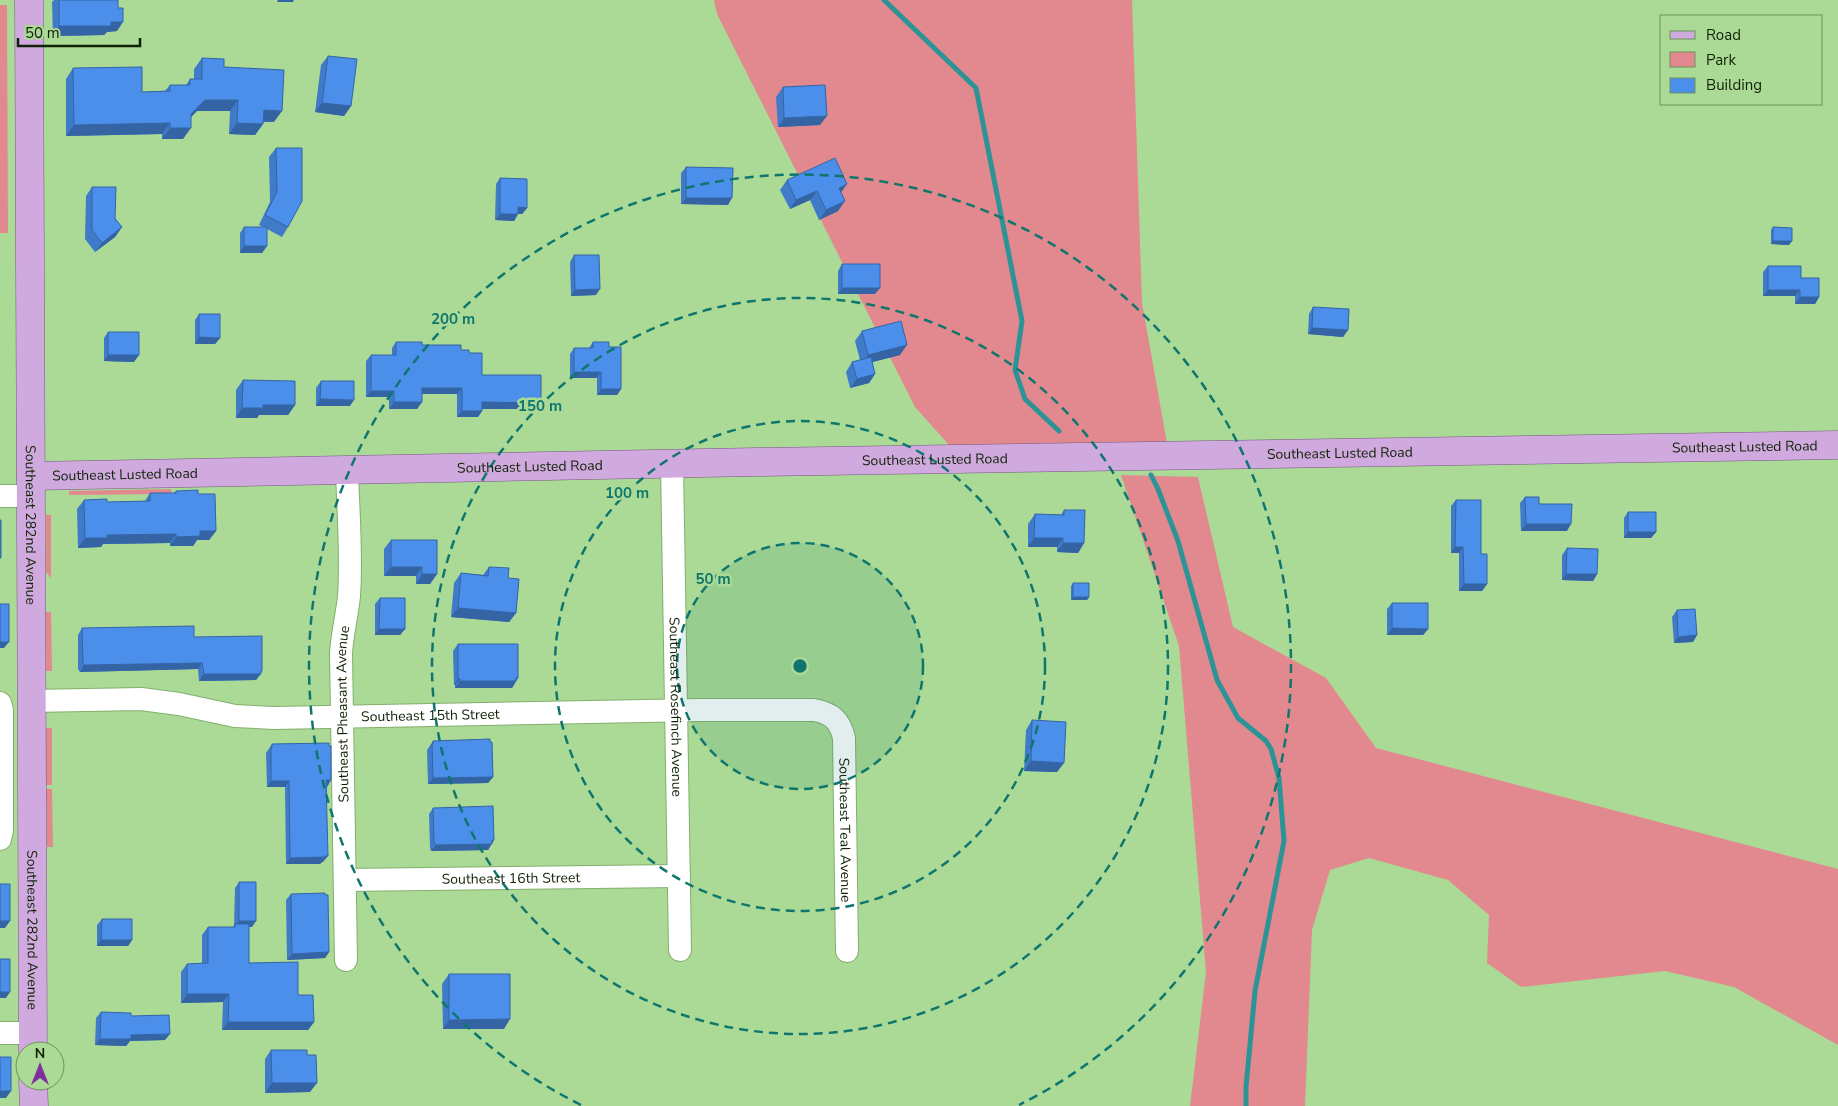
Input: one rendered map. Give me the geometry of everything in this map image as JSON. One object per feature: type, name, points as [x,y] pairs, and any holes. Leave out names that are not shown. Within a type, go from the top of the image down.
[{"type":"main road","name":"Southeast 282nd Avenue","points":[[29,0],[33,1041]]},
{"type":"main road","name":"Southeast Lusted Road","points":[[31,486],[347,469],[1838,445]]},
{"type":"main road","points":[[33,1091],[34,1106]]},
{"type":"street","name":"Southeast Rosefinch Avenue","points":[[672,463],[680,950]]},
{"type":"street","name":"Southeast Pheasant Avenue","points":[[346,960],[342,635],[349,598],[350,579],[347,469]]},
{"type":"street","points":[[0,496],[31,486]]},
{"type":"street","name":"Southeast 15th Street","points":[[32,701],[141,699],[254,718],[814,710],[829,714]]},
{"type":"street","points":[[0,702],[2,710],[2,830],[0,839]]},
{"type":"street","name":"Southeast Teal Avenue","points":[[829,714],[840,724],[844,738],[847,951]]},
{"type":"street","name":"Southeast 16th Street","points":[[344,880],[678,876]]},
{"type":"street","points":[[0,1033],[29,1041]]},
{"type":"green space","points":[[714,0],[1132,0],[1142,303],[1167,443],[956,448],[949,445],[915,407],[717,14]]},
{"type":"green space","points":[[0,5],[7,5],[8,233],[0,233]]},
{"type":"green space","points":[[1121,475],[1198,477],[1233,627],[1326,678],[1376,748],[1838,869],[1838,1045],[1734,987],[1665,971],[1521,987],[1487,963],[1489,915],[1448,880],[1369,858],[1330,870],[1312,930],[1305,1106],[1190,1106],[1206,972],[1179,646]]},
{"type":"green space","points":[[171,489],[172,494],[69,495],[69,491]]},
{"type":"green space","points":[[46,515],[51,515],[51,578],[46,572]]},
{"type":"green space","points":[[45,612],[51,612],[52,671],[46,671]]},
{"type":"green space","points":[[46,728],[52,728],[52,785],[46,785]]},
{"type":"green space","points":[[46,789],[52,789],[53,847],[47,847]]},
{"type":"building","points":[[59,0],[118,0],[118,8],[123,8],[123,22],[111,22],[111,26],[59,26]]},
{"type":"building","points":[[328,56],[357,59],[351,106],[322,103]]},
{"type":"building","points":[[202,58],[224,59],[224,67],[284,70],[282,111],[264,110],[263,124],[237,123],[238,100],[205,100],[191,114],[191,128],[170,128],[170,123],[74,125],[73,68],[142,67],[142,92],[170,91],[170,85],[190,85],[190,79],[202,79]]},
{"type":"building","points":[[825,85],[827,116],[784,118],[783,87]]},
{"type":"building","points":[[276,148],[302,148],[302,201],[288,227],[265,215],[277,192]]},
{"type":"building","points":[[835,158],[847,184],[839,188],[845,201],[826,210],[817,191],[796,200],[787,180]]},
{"type":"building","points":[[686,167],[733,168],[732,198],[686,198]]},
{"type":"building","points":[[500,178],[527,179],[527,208],[518,207],[518,214],[500,214]]},
{"type":"building","points":[[92,187],[116,187],[115,219],[122,227],[102,243],[92,230]]},
{"type":"building","points":[[244,227],[267,227],[267,246],[244,246]]},
{"type":"building","points":[[1773,227],[1792,228],[1792,241],[1773,241]]},
{"type":"building","points":[[574,255],[599,255],[600,289],[575,290]]},
{"type":"building","points":[[842,264],[880,264],[880,288],[842,288]]},
{"type":"building","points":[[1768,266],[1801,266],[1801,278],[1819,278],[1819,297],[1800,297],[1800,290],[1768,290]]},
{"type":"building","points":[[1313,307],[1349,309],[1348,330],[1312,328]]},
{"type":"building","points":[[199,314],[220,314],[220,338],[199,337]]},
{"type":"building","points":[[901,321],[907,345],[868,355],[862,331]]},
{"type":"building","points":[[108,332],[139,332],[139,355],[108,355]]},
{"type":"building","points":[[396,342],[422,342],[422,345],[461,345],[461,350],[469,350],[469,353],[482,353],[482,375],[541,375],[541,403],[482,402],[482,411],[462,411],[462,388],[422,388],[422,402],[394,402],[394,391],[371,391],[371,355],[396,355]]},
{"type":"building","points":[[593,342],[609,342],[609,347],[621,347],[621,389],[601,389],[601,372],[574,372],[574,348],[593,348]]},
{"type":"building","points":[[871,357],[875,374],[857,379],[852,362]]},
{"type":"building","points":[[243,380],[295,381],[295,405],[263,405],[263,408],[242,408]]},
{"type":"building","points":[[321,381],[354,381],[354,400],[320,399]]},
{"type":"building","points":[[198,490],[198,494],[215,494],[216,531],[200,531],[200,536],[176,537],[176,534],[107,535],[107,538],[85,538],[84,500],[107,499],[107,502],[150,501],[150,493],[176,493],[176,491]]},
{"type":"building","points":[[1525,497],[1539,497],[1539,504],[1572,504],[1571,524],[1526,524]]},
{"type":"building","points":[[1456,500],[1481,500],[1481,554],[1487,554],[1487,584],[1464,584],[1463,547],[1455,547]]},
{"type":"building","points":[[1064,510],[1085,510],[1084,543],[1063,543],[1063,538],[1034,538],[1035,514],[1064,515]]},
{"type":"building","points":[[1628,512],[1656,512],[1656,532],[1628,532]]},
{"type":"building","points":[[1,520],[1,558],[0,558]]},
{"type":"building","points":[[391,540],[437,540],[437,574],[422,574],[422,567],[391,567]]},
{"type":"building","points":[[1567,548],[1598,549],[1597,574],[1566,574]]},
{"type":"building","points":[[489,567],[509,568],[508,578],[519,579],[516,613],[458,608],[461,573],[488,576]]},
{"type":"building","points":[[1073,583],[1089,583],[1089,597],[1073,597]]},
{"type":"building","points":[[380,598],[405,598],[405,629],[379,629]]},
{"type":"building","points":[[1392,603],[1428,603],[1428,629],[1392,628]]},
{"type":"building","points":[[0,604],[9,604],[9,642],[0,642]]},
{"type":"building","points":[[1695,609],[1697,635],[1678,637],[1677,610]]},
{"type":"building","points":[[194,626],[194,637],[262,636],[261,674],[204,674],[202,663],[84,665],[83,663],[82,628]]},
{"type":"building","points":[[458,644],[518,644],[518,678],[516,678],[516,681],[460,681],[458,679]]},
{"type":"building","points":[[1032,720],[1066,722],[1064,763],[1031,761]]},
{"type":"building","points":[[490,739],[490,742],[492,742],[493,777],[433,778],[433,741]]},
{"type":"building","points":[[329,743],[329,746],[331,746],[331,780],[326,780],[328,856],[290,858],[289,781],[271,781],[272,744]]},
{"type":"building","points":[[493,806],[494,840],[492,840],[492,844],[436,845],[434,842],[433,808]]},
{"type":"building","points":[[239,882],[256,882],[256,921],[239,921]]},
{"type":"building","points":[[0,884],[10,884],[10,921],[0,921]]},
{"type":"building","points":[[325,893],[325,895],[328,895],[329,952],[292,954],[291,894]]},
{"type":"building","points":[[102,919],[132,919],[132,940],[101,940]]},
{"type":"building","points":[[235,924],[249,924],[249,963],[298,962],[298,995],[313,995],[314,1022],[228,1022],[229,994],[187,994],[187,964],[208,963],[208,927],[235,927]]},
{"type":"building","points":[[0,959],[10,959],[10,992],[0,992]]},
{"type":"building","points":[[449,974],[510,974],[510,1019],[449,1020]]},
{"type":"building","points":[[101,1012],[131,1013],[131,1016],[169,1015],[170,1034],[131,1035],[131,1039],[100,1039]]},
{"type":"building","points":[[271,1050],[307,1050],[307,1055],[316,1055],[317,1083],[272,1083]]},
{"type":"building","points":[[0,1057],[11,1057],[11,1091],[0,1091]]},
{"type":"waterway","points":[[884,0],[976,88],[1022,321],[1015,370],[1025,399],[1059,431]]},
{"type":"waterway","points":[[1151,475],[1178,541],[1217,680],[1238,718],[1266,741],[1271,749],[1279,778],[1284,841],[1255,991],[1246,1106]]}]
